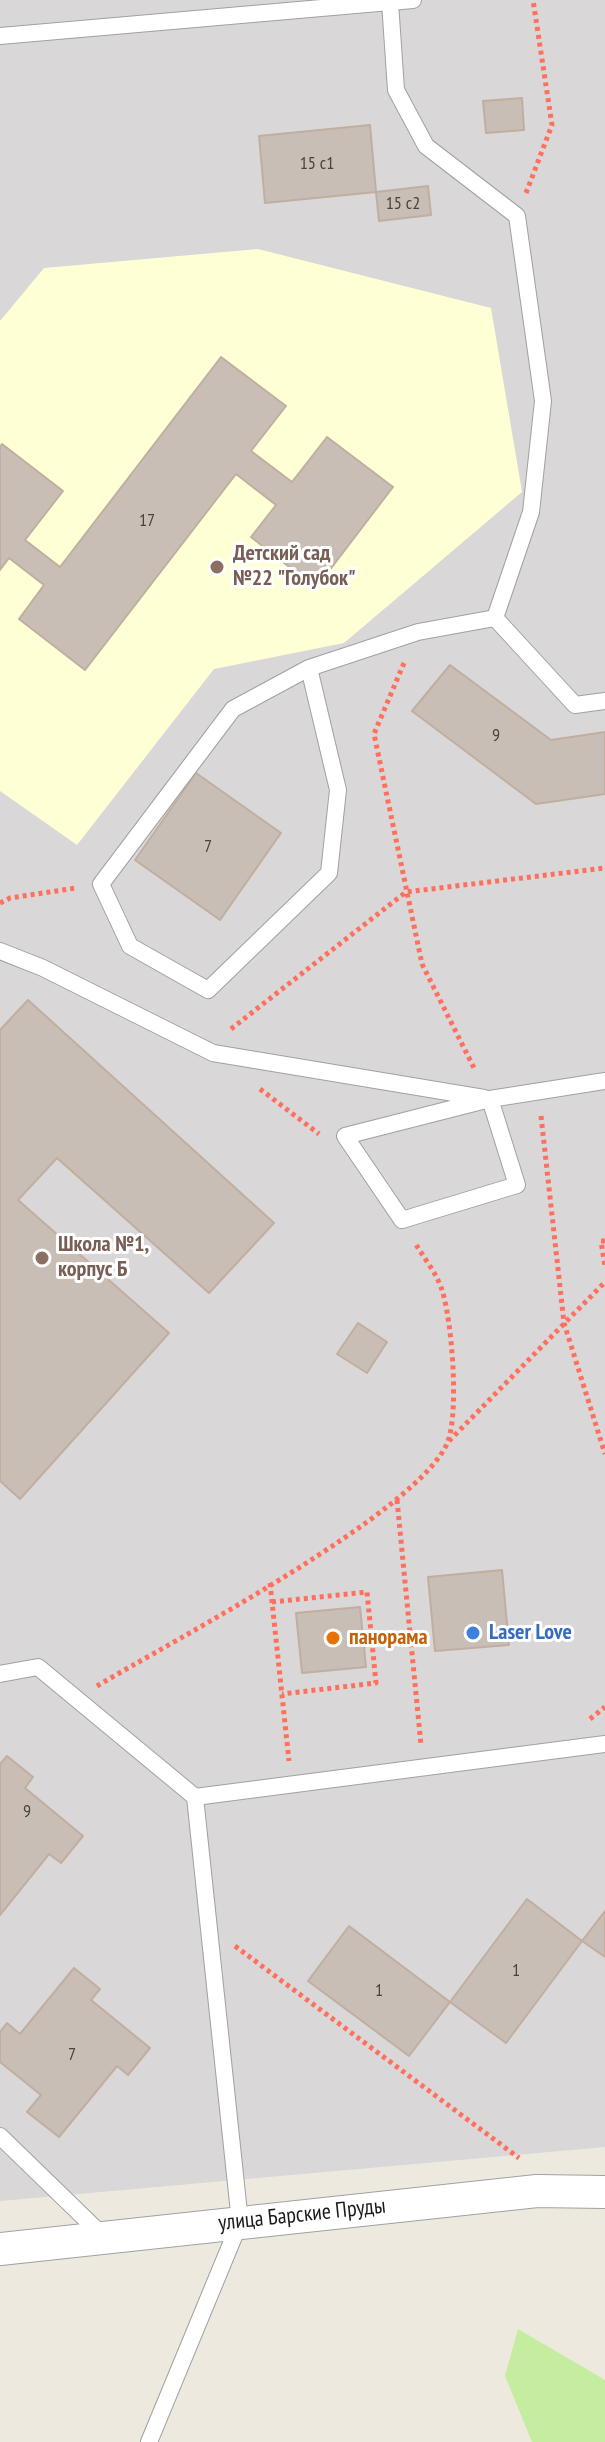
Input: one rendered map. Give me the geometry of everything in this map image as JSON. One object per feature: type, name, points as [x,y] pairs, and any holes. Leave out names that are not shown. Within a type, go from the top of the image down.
[{"type":"street","name":"улица Барские Пруды","points":[[0,2249],[537,2191],[605,2192]]},
{"type":"lane","points":[[0,36],[413,0]]},
{"type":"lane","points":[[390,2],[396,90],[426,146],[517,216],[543,401],[531,512],[495,618]]},
{"type":"lane","points":[[309,668],[338,790],[329,873],[208,990],[130,946],[101,884],[233,709],[309,668],[418,632],[495,618]]},
{"type":"lane","points":[[495,618],[575,705],[605,701]]},
{"type":"lane","points":[[0,951],[43,968],[210,1051],[490,1099]]},
{"type":"lane","points":[[490,1099],[517,1185],[402,1220],[345,1136],[490,1099],[605,1081]]},
{"type":"lane","points":[[0,1674],[38,1667],[195,1797],[240,2222],[149,2442]]},
{"type":"lane","points":[[195,1797],[605,1744]]},
{"type":"lane","points":[[0,2136],[103,2236]]},
{"type":"path","points":[[517,216],[552,125],[533,0]]},
{"type":"path","points":[[418,632],[374,734],[422,964],[490,1099]]},
{"type":"path","points":[[321,1135],[210,1051],[406,892],[605,868]]},
{"type":"path","points":[[0,903],[10,898],[101,884]]},
{"type":"path","points":[[538,1091],[564,1323],[605,1454]]},
{"type":"path","points":[[402,1220],[442,1289],[455,1369],[448,1441]]},
{"type":"path","points":[[605,1241],[601,1241],[605,1267]]},
{"type":"path","points":[[76,1699],[362,1528],[415,1484],[448,1441],[605,1282]]},
{"type":"path","points":[[397,1499],[423,1768]]},
{"type":"path","points":[[270,1583],[292,1784]]},
{"type":"path","points":[[272,1602],[367,1592],[376,1683],[282,1694]]},
{"type":"path","points":[[208,1925],[529,2166]]},
{"type":"shaded area","points":[[0,0],[605,0],[605,2147],[0,2201]]},
{"type":"shaded area","name":"Детский сад №22 \"Голубок\"","points":[[258,249],[491,308],[522,492],[344,643],[214,669],[77,845],[0,791],[0,321],[44,268]]},
{"type":"green space","points":[[518,2329],[605,2380],[605,2442],[532,2442],[505,2376]]},
{"type":"building","points":[[522,98],[524,130],[486,133],[483,101]]},
{"type":"building","points":[[370,125],[376,192],[265,203],[259,136]]},
{"type":"building","points":[[428,186],[431,215],[379,221],[376,192]]},
{"type":"building","points":[[221,357],[286,406],[251,451],[292,482],[327,437],[393,487],[316,588],[251,537],[276,505],[236,474],[85,670],[19,619],[44,585],[9,558],[0,570],[0,447],[2,444],[63,491],[25,540],[60,567]]},
{"type":"building","points":[[450,665],[551,740],[605,732],[605,794],[536,804],[412,711]]},
{"type":"building","points":[[196,773],[281,833],[220,920],[135,860]]},
{"type":"building","name":"Школа №1, корпус Б","points":[[28,1000],[274,1223],[209,1293],[57,1158],[18,1200],[169,1333],[20,1499],[0,1481],[0,1030]]},
{"type":"building","points":[[358,1323],[387,1342],[367,1373],[337,1354]]},
{"type":"building","points":[[502,1570],[509,1645],[435,1651],[428,1577]]},
{"type":"building","points":[[360,1607],[366,1667],[302,1673],[296,1613]]},
{"type":"building","points":[[7,1756],[33,1777],[25,1788],[83,1836],[61,1863],[49,1854],[0,1915],[0,1764]]},
{"type":"building","points":[[527,1899],[582,1941],[506,2043],[450,2002]]},
{"type":"building","points":[[605,1911],[605,1957],[582,1941]]},
{"type":"building","points":[[349,1926],[450,2002],[409,2056],[308,1981]]},
{"type":"building","points":[[74,1968],[100,1989],[91,2000],[150,2048],[128,2075],[117,2066],[59,2137],[27,2112],[41,2095],[0,2062],[0,2032],[7,2023],[20,2034]]},
{"type":"place","name":"Детский сад №22 \"Голубок\"","points":[[217,567]]},
{"type":"place","name":"Школа №1, корпус Б","points":[[42,1258]]},
{"type":"place","name":"Laser Love","points":[[473,1633]]},
{"type":"place","name":"панорама","points":[[333,1638]]}]
